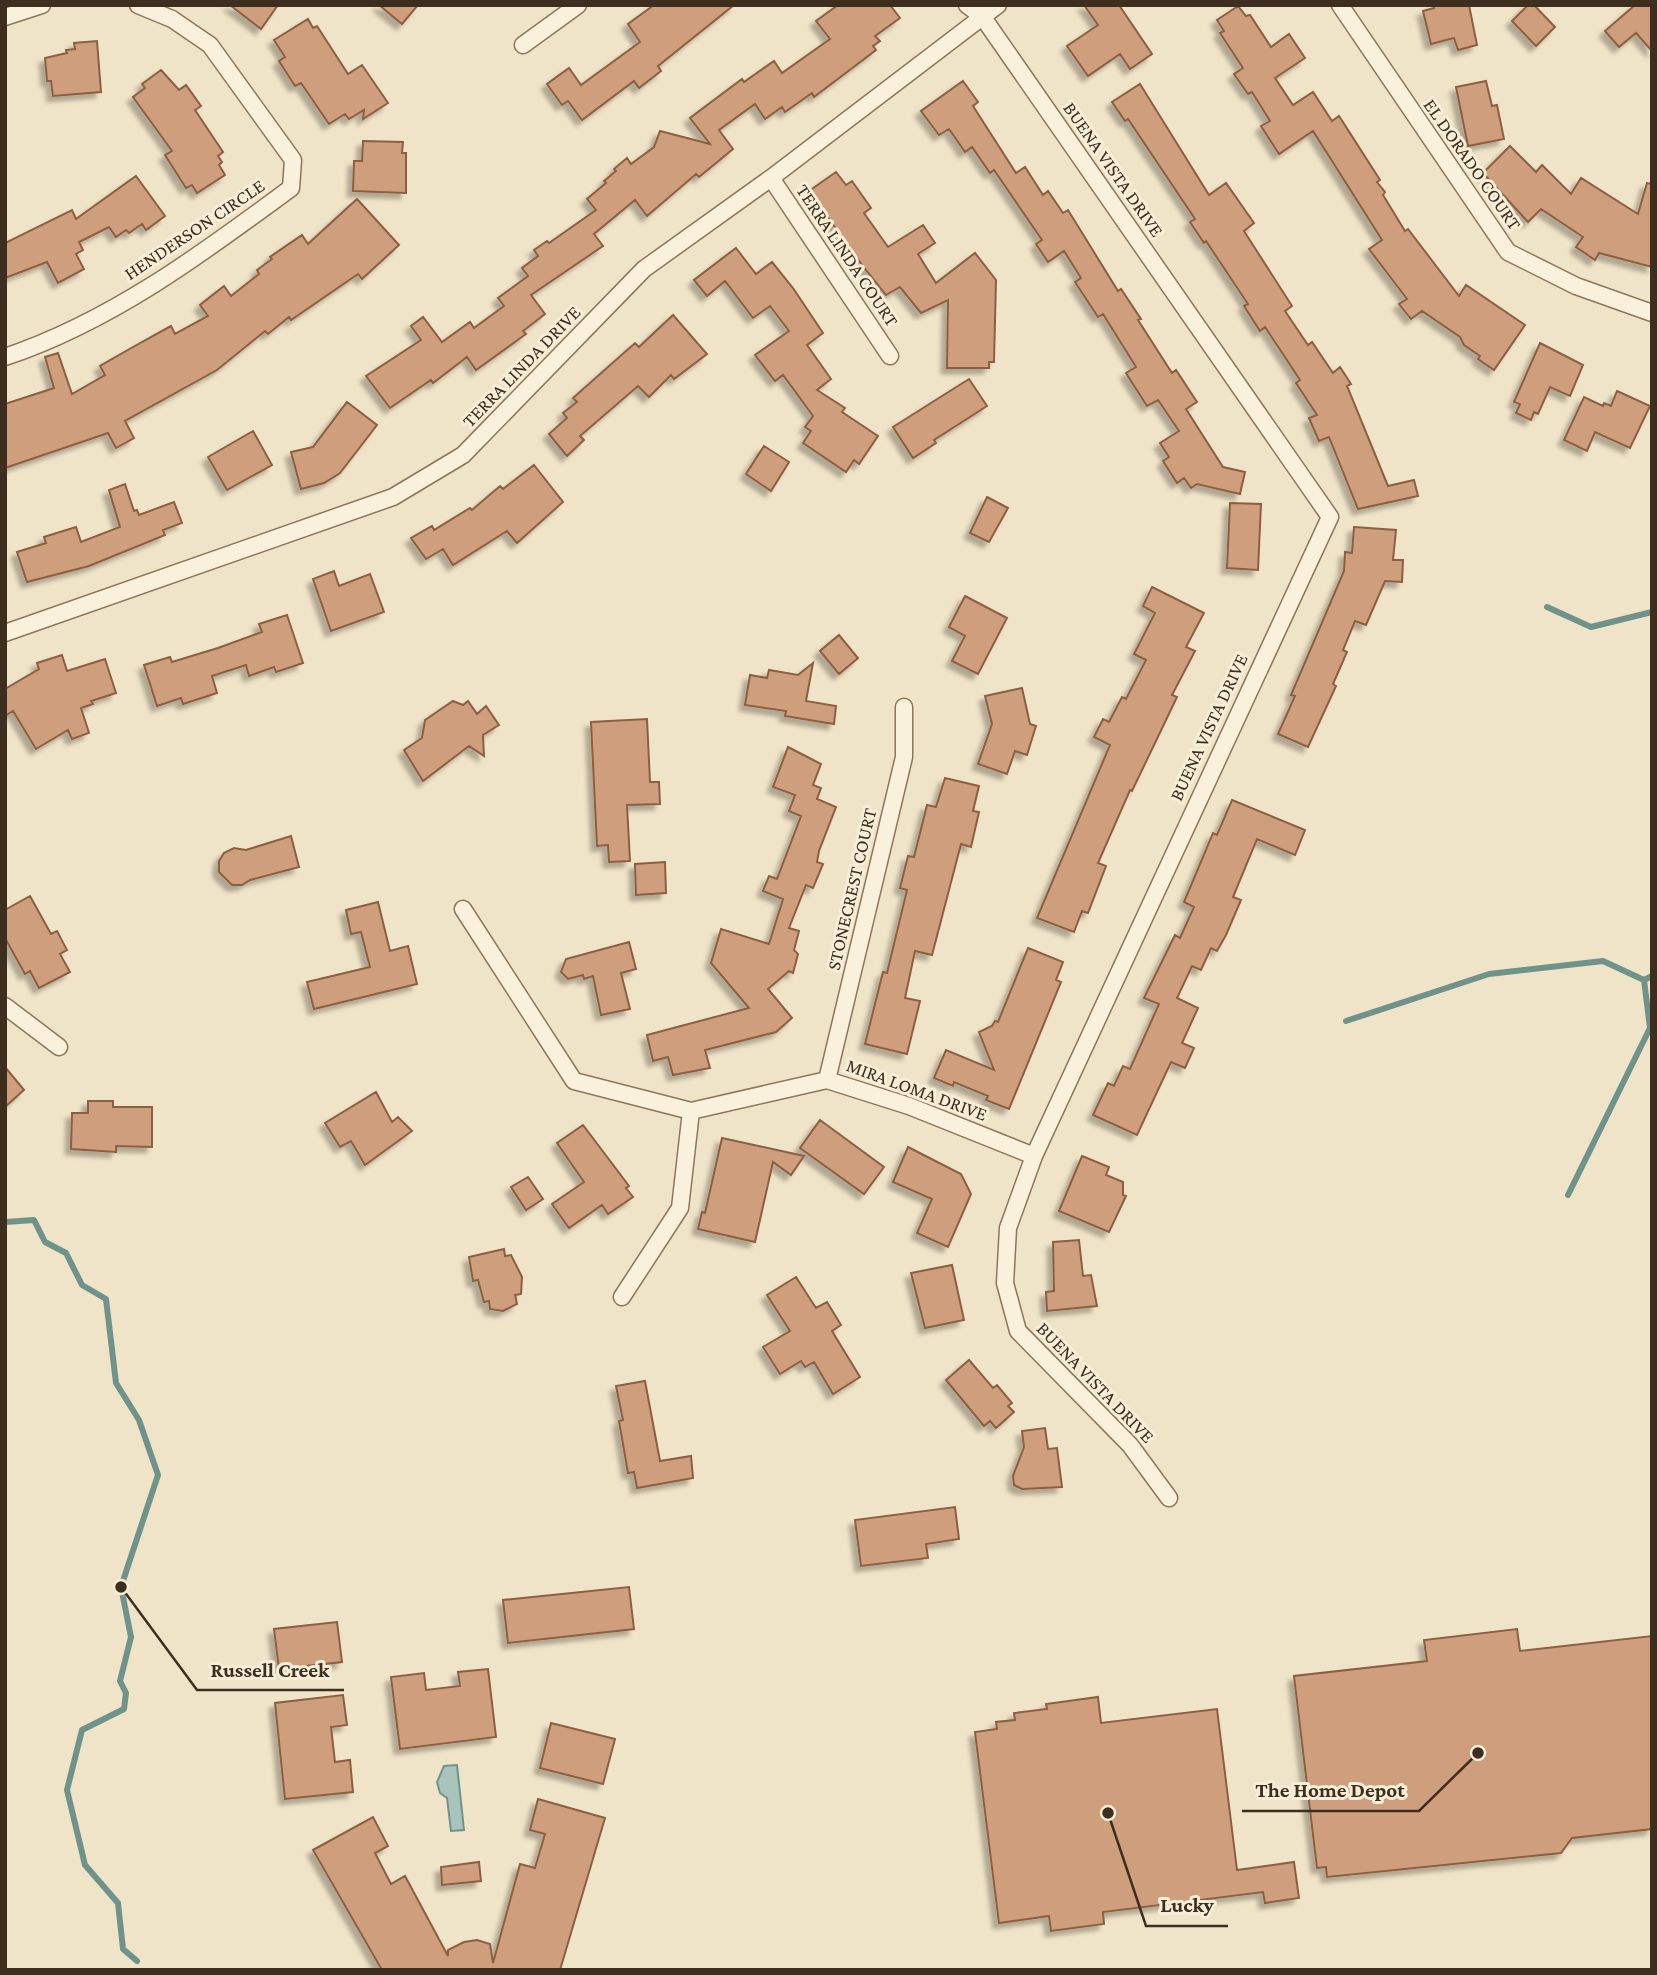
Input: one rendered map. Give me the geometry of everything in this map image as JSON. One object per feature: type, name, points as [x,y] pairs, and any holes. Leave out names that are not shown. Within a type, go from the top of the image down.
[{"type":"street","points":[[5,16],[42,5]]},
{"type":"street","name":"HENDERSON CIRCLE","points":[[5,356],[40,345],[154,285],[291,188],[293,160],[210,45],[172,19],[138,5]]},
{"type":"street","points":[[523,45],[578,5]]},
{"type":"street","name":"BUENA VISTA DRIVE","points":[[967,5],[982,16],[1330,517],[1034,1156],[1008,1228],[1004,1283],[1018,1331],[1130,1445],[1169,1498]]},
{"type":"street","name":"TERRA LINDA DRIVE","points":[[5,633],[393,497],[463,455],[644,269],[771,178],[998,5]]},
{"type":"street","name":"EL DORADO COURT","points":[[1340,5],[1508,252],[1576,286],[1652,313]]},
{"type":"street","name":"TERRA LINDA COURT","points":[[771,178],[890,356]]},
{"type":"street","name":"STONECREST COURT","points":[[827,1080],[904,757],[904,707]]},
{"type":"street","name":"MIRA LOMA DRIVE","points":[[463,909],[574,1081],[691,1111],[827,1080],[909,1106],[1034,1156]]},
{"type":"street","points":[[5,1006],[59,1047]]},
{"type":"street","points":[[622,1297],[680,1208],[691,1111]]},
{"type":"water","points":[[457,1765],[464,1830],[451,1831],[447,1798],[440,1793],[437,1782],[444,1766]]},
{"type":"building","points":[[230,5],[278,5],[261,29]]},
{"type":"building","points":[[379,5],[418,5],[402,24]]},
{"type":"building","points":[[654,5],[734,5],[658,66],[661,71],[639,88],[634,81],[582,120],[568,101],[562,105],[547,84],[569,68],[581,85],[640,42],[628,24]]},
{"type":"building","points":[[838,5],[890,5],[900,18],[875,36],[880,41],[873,46],[876,50],[814,97],[812,93],[785,112],[782,107],[765,119],[755,104],[719,130],[733,149],[699,177],[696,174],[647,216],[635,200],[594,234],[603,246],[531,295],[545,314],[523,331],[526,334],[476,370],[467,357],[433,383],[431,380],[390,408],[366,376],[421,340],[411,326],[423,317],[442,342],[470,322],[474,328],[504,306],[498,298],[528,276],[522,268],[538,256],[534,250],[547,241],[549,243],[596,210],[587,199],[606,183],[604,181],[616,171],[614,169],[627,158],[631,164],[654,147],[660,131],[710,144],[690,118],[742,79],[744,82],[774,61],[782,73],[830,39],[816,21]]},
{"type":"building","points":[[1084,5],[1119,5],[1152,54],[1130,69],[1120,54],[1088,76],[1067,46],[1098,25]]},
{"type":"building","points":[[1433,5],[1469,5],[1477,45],[1458,50],[1454,38],[1431,44],[1423,11],[1434,8]]},
{"type":"building","points":[[1528,5],[1534,5],[1555,27],[1536,46],[1512,21]]},
{"type":"building","points":[[1635,5],[1652,5],[1652,51],[1636,33],[1619,47],[1605,31]]},
{"type":"building","points":[[1238,6],[1246,16],[1250,15],[1271,47],[1289,34],[1305,58],[1275,78],[1293,105],[1313,92],[1332,121],[1339,116],[1380,180],[1377,182],[1385,192],[1383,195],[1405,231],[1408,229],[1459,296],[1466,285],[1525,325],[1494,370],[1478,359],[1480,356],[1464,345],[1460,337],[1422,311],[1411,319],[1399,304],[1407,299],[1369,249],[1382,240],[1313,131],[1279,154],[1261,126],[1270,121],[1252,92],[1248,94],[1234,74],[1243,68],[1220,33],[1224,31],[1217,20]]},
{"type":"building","points":[[308,19],[313,28],[317,26],[348,74],[362,65],[388,103],[363,119],[364,110],[349,119],[345,114],[329,124],[301,83],[295,86],[279,61],[285,57],[274,40]]},
{"type":"building","points":[[97,41],[101,92],[53,96],[51,81],[47,81],[45,58],[75,49],[74,43]]},
{"type":"building","points":[[161,70],[179,90],[186,85],[201,106],[195,110],[223,152],[218,156],[222,162],[219,165],[225,175],[197,193],[192,185],[186,188],[165,155],[172,151],[133,97],[145,88],[142,84]]},
{"type":"building","points":[[963,81],[978,102],[973,106],[1016,173],[1025,167],[1043,195],[1048,191],[1063,213],[1068,210],[1118,291],[1121,289],[1141,319],[1138,320],[1172,373],[1176,370],[1197,402],[1186,409],[1223,467],[1245,472],[1240,494],[1197,484],[1191,488],[1184,478],[1177,483],[1163,461],[1169,457],[1160,443],[1179,431],[1158,400],[1147,406],[1126,373],[1136,367],[1103,314],[1098,317],[1075,282],[1081,278],[1064,251],[1048,262],[1036,244],[1042,240],[994,170],[990,173],[972,147],[965,152],[949,129],[939,135],[921,111]]},
{"type":"building","points":[[1486,81],[1492,106],[1497,105],[1504,139],[1468,146],[1456,87]]},
{"type":"building","points":[[1140,84],[1209,195],[1226,183],[1254,223],[1244,231],[1292,306],[1285,311],[1308,345],[1312,342],[1333,373],[1340,367],[1351,384],[1347,386],[1388,486],[1414,480],[1418,496],[1358,509],[1329,437],[1319,441],[1309,418],[1317,415],[1296,383],[1300,380],[1265,327],[1260,331],[1244,306],[1248,304],[1190,222],[1195,219],[1128,119],[1125,121],[1112,102]]},
{"type":"building","points":[[363,141],[403,142],[402,153],[406,153],[406,193],[353,191],[354,161],[362,161]]},
{"type":"building","points":[[1510,146],[1536,172],[1542,165],[1571,194],[1581,178],[1638,214],[1647,183],[1652,184],[1652,267],[1599,253],[1595,260],[1576,247],[1583,237],[1541,209],[1528,222],[1483,173]]},
{"type":"building","points":[[836,172],[846,185],[852,181],[871,208],[864,213],[888,247],[923,225],[935,243],[918,254],[936,283],[975,253],[996,280],[994,362],[989,362],[989,368],[947,368],[948,300],[921,313],[900,287],[886,295],[862,265],[809,191]]},
{"type":"building","points":[[136,176],[165,216],[146,230],[142,224],[129,233],[126,230],[116,237],[109,227],[79,242],[83,250],[76,254],[84,269],[58,283],[47,262],[5,278],[5,243],[72,210],[76,219]]},
{"type":"building","points":[[357,199],[399,245],[362,279],[358,274],[291,320],[289,317],[268,334],[265,331],[217,370],[125,421],[134,438],[116,448],[108,433],[5,468],[5,404],[54,388],[45,357],[58,353],[72,394],[105,375],[100,366],[133,347],[171,326],[175,334],[208,316],[200,305],[224,286],[231,296],[259,274],[257,270],[272,259],[270,257],[302,235],[308,244]]},
{"type":"building","points":[[736,248],[756,274],[772,262],[793,288],[823,333],[807,345],[831,379],[817,390],[845,408],[842,412],[878,436],[859,464],[854,460],[846,472],[803,443],[811,431],[805,427],[813,416],[783,375],[775,381],[755,355],[789,331],[770,306],[753,318],[725,281],[707,296],[694,280]]},
{"type":"building","points":[[673,315],[707,354],[674,379],[671,375],[649,397],[638,386],[580,436],[584,440],[567,456],[549,434],[567,418],[563,413],[577,402],[573,398],[635,343],[639,347]]},
{"type":"building","points":[[1540,343],[1583,365],[1570,396],[1550,387],[1538,414],[1534,412],[1531,420],[1516,413],[1520,404],[1514,402]]},
{"type":"building","points":[[969,379],[987,406],[934,440],[936,443],[913,458],[893,427]]},
{"type":"building","points":[[1617,391],[1650,406],[1630,448],[1595,432],[1587,451],[1564,440],[1584,397],[1603,406],[1604,403],[1611,406]]},
{"type":"building","points":[[347,402],[377,425],[340,473],[324,483],[301,489],[291,452],[313,447]]},
{"type":"building","points":[[253,431],[272,465],[227,490],[208,457]]},
{"type":"building","points":[[764,446],[789,462],[771,491],[746,474]]},
{"type":"building","points":[[534,465],[563,502],[517,543],[507,531],[453,565],[443,549],[426,559],[411,538],[432,526],[434,530],[470,508],[472,510],[500,486],[503,489]]},
{"type":"building","points":[[125,484],[134,511],[137,510],[139,515],[174,502],[182,523],[163,530],[165,535],[89,566],[27,582],[17,552],[46,543],[44,537],[76,527],[81,542],[120,527],[109,490]]},
{"type":"building","points":[[987,497],[1008,508],[989,542],[970,533]]},
{"type":"building","points":[[1230,503],[1261,504],[1258,570],[1227,568]]},
{"type":"building","points":[[1354,527],[1396,530],[1393,560],[1403,560],[1402,582],[1385,581],[1366,625],[1355,621],[1343,650],[1347,652],[1333,684],[1336,686],[1308,747],[1278,734],[1295,696],[1291,695],[1344,571],[1345,552],[1352,553]]},
{"type":"building","points":[[334,571],[339,586],[370,574],[384,612],[331,631],[313,579]]},
{"type":"building","points":[[1152,587],[1204,613],[1186,647],[1195,651],[1172,695],[1177,697],[1132,791],[1130,790],[1098,863],[1106,866],[1088,913],[1082,911],[1074,932],[1037,918],[1110,745],[1094,737],[1103,719],[1109,722],[1122,697],[1126,699],[1146,660],[1134,654],[1155,613],[1143,606]]},
{"type":"building","points":[[965,596],[1007,618],[978,674],[952,661],[965,636],[949,627]]},
{"type":"building","points":[[287,615],[303,663],[276,672],[274,667],[249,676],[246,665],[212,676],[217,693],[183,704],[181,698],[157,706],[144,665],[170,657],[172,662],[218,648],[262,632],[259,624]]},
{"type":"building","points":[[839,635],[858,658],[839,674],[820,651]]},
{"type":"building","points":[[62,655],[67,671],[105,659],[116,693],[91,701],[93,704],[81,708],[89,733],[72,739],[68,730],[36,749],[13,711],[5,716],[5,689],[39,669],[37,663]]},
{"type":"building","points":[[813,663],[806,701],[836,706],[834,724],[785,716],[786,711],[745,705],[750,675],[767,678],[769,670],[798,675]]},
{"type":"building","points":[[1022,688],[1030,724],[1036,726],[1027,755],[1015,751],[1007,774],[978,764],[992,724],[985,696]]},
{"type":"building","points":[[453,701],[463,705],[468,701],[477,714],[486,706],[499,725],[483,735],[484,756],[469,746],[423,781],[404,750],[422,738],[425,720]]},
{"type":"building","points":[[647,719],[650,782],[659,782],[660,804],[627,805],[630,861],[609,862],[608,845],[597,846],[591,722]]},
{"type":"building","points":[[788,747],[821,764],[813,785],[821,788],[817,799],[836,807],[819,851],[817,862],[823,864],[813,888],[806,885],[789,928],[799,931],[794,950],[798,954],[793,973],[789,971],[768,989],[792,1018],[776,1032],[705,1050],[710,1068],[673,1075],[668,1057],[653,1061],[647,1035],[749,1008],[711,963],[721,929],[769,944],[783,899],[763,891],[769,876],[777,879],[801,816],[789,811],[795,795],[773,787]]},
{"type":"building","points":[[945,778],[979,786],[973,811],[979,812],[971,847],[961,844],[932,955],[915,951],[905,998],[920,1001],[907,1054],[865,1044],[883,972],[887,973],[907,890],[900,888],[908,856],[914,857],[927,805],[936,807]]},
{"type":"building","points":[[1232,800],[1305,830],[1295,855],[1257,839],[1233,897],[1241,900],[1226,935],[1217,951],[1211,948],[1201,970],[1192,966],[1177,998],[1198,1008],[1182,1043],[1194,1048],[1185,1068],[1171,1062],[1137,1135],[1093,1115],[1108,1083],[1114,1086],[1123,1066],[1130,1069],[1159,1004],[1144,998],[1175,935],[1180,938],[1194,907],[1184,902],[1213,833],[1217,835]]},
{"type":"building","points":[[291,836],[299,867],[250,880],[242,885],[232,885],[219,872],[219,861],[224,853],[234,848],[246,850]]},
{"type":"building","points":[[665,862],[666,893],[636,895],[635,864]]},
{"type":"building","points":[[30,896],[51,934],[57,931],[67,950],[60,954],[70,972],[39,988],[30,971],[25,974],[5,938],[5,910]]},
{"type":"building","points":[[378,902],[390,951],[408,946],[417,984],[314,1009],[307,982],[370,967],[361,932],[351,934],[346,910]]},
{"type":"building","points":[[629,942],[636,969],[621,973],[630,1009],[601,1015],[593,976],[584,979],[583,975],[568,979],[561,972],[566,959]]},
{"type":"building","points":[[1028,948],[1063,962],[1056,980],[1061,982],[1009,1109],[986,1100],[988,1096],[954,1082],[953,1086],[934,1078],[946,1050],[994,1070],[979,1032],[992,1026],[995,1021],[998,1022]]},
{"type":"building","points":[[5,1067],[24,1090],[5,1107]]},
{"type":"building","points":[[376,1092],[392,1122],[398,1117],[412,1131],[365,1165],[351,1141],[340,1147],[325,1123]]},
{"type":"building","points":[[88,1101],[113,1101],[113,1107],[152,1107],[152,1147],[116,1146],[116,1152],[71,1149],[72,1113],[88,1113]]},
{"type":"building","points":[[820,1120],[884,1167],[864,1194],[800,1148]]},
{"type":"building","points":[[583,1125],[629,1186],[626,1188],[633,1197],[608,1214],[602,1205],[569,1228],[552,1204],[584,1182],[557,1143]]},
{"type":"building","points":[[722,1138],[804,1156],[791,1175],[773,1162],[755,1242],[698,1229],[702,1212],[705,1213]]},
{"type":"building","points":[[908,1147],[961,1174],[971,1194],[948,1247],[917,1233],[932,1199],[893,1182]]},
{"type":"building","points":[[1082,1156],[1109,1167],[1106,1175],[1123,1182],[1123,1195],[1126,1196],[1109,1232],[1059,1211]]},
{"type":"building","points":[[528,1177],[543,1199],[526,1210],[511,1187]]},
{"type":"building","points":[[1079,1240],[1083,1276],[1091,1275],[1097,1306],[1047,1311],[1046,1292],[1054,1291],[1053,1242]]},
{"type":"building","points":[[504,1249],[505,1256],[511,1255],[522,1277],[521,1294],[515,1295],[517,1304],[503,1311],[490,1309],[489,1301],[484,1302],[478,1280],[473,1281],[469,1257]]},
{"type":"building","points":[[952,1265],[964,1320],[925,1328],[911,1273]]},
{"type":"building","points":[[796,1277],[816,1308],[827,1302],[841,1325],[832,1331],[860,1377],[833,1394],[814,1362],[805,1367],[801,1361],[780,1374],[763,1347],[790,1331],[767,1295]]},
{"type":"building","points":[[969,1360],[993,1388],[997,1385],[1012,1403],[1008,1406],[1014,1412],[996,1428],[990,1421],[984,1426],[946,1380]]},
{"type":"building","points":[[645,1381],[660,1461],[691,1456],[693,1478],[637,1488],[634,1472],[628,1473],[619,1421],[623,1420],[616,1386]]},
{"type":"building","points":[[1045,1428],[1048,1449],[1057,1448],[1062,1487],[1022,1489],[1014,1485],[1013,1476],[1024,1447],[1022,1431]]},
{"type":"building","points":[[955,1507],[959,1539],[926,1544],[928,1558],[861,1566],[855,1520]]},
{"type":"building","points":[[629,1587],[634,1629],[508,1643],[503,1600]]},
{"type":"building","points":[[337,1622],[342,1662],[279,1669],[274,1629]]},
{"type":"building","points":[[1517,1629],[1520,1651],[1652,1636],[1652,1829],[1572,1838],[1561,1853],[1327,1877],[1326,1867],[1317,1868],[1294,1676],[1427,1661],[1424,1640]]},
{"type":"building","points":[[488,1669],[496,1737],[400,1749],[391,1677],[424,1673],[426,1690],[460,1686],[458,1672]]},
{"type":"building","points":[[343,1695],[347,1725],[331,1727],[335,1762],[350,1760],[353,1792],[285,1799],[275,1703]]},
{"type":"building","points":[[1098,1697],[1101,1723],[1217,1709],[1237,1870],[1294,1862],[1299,1898],[1265,1903],[1263,1892],[1103,1912],[1104,1924],[1051,1931],[1049,1916],[999,1923],[975,1732],[997,1729],[996,1722],[1015,1720],[1014,1713],[1047,1709],[1046,1704]]},
{"type":"building","points":[[551,1723],[615,1739],[603,1784],[540,1768]]},
{"type":"building","points":[[538,1799],[605,1818],[560,1970],[382,1970],[313,1850],[373,1817],[388,1846],[375,1853],[391,1884],[405,1876],[448,1956],[448,1950],[464,1942],[477,1940],[490,1944],[493,1963],[520,1864],[535,1868],[545,1834],[530,1830]]},
{"type":"building","points":[[479,1862],[481,1881],[442,1885],[441,1867]]},
{"type":"waterway","points":[[1547,607],[1591,627],[1652,612]]},
{"type":"waterway","points":[[1346,1021],[1489,974],[1603,961],[1644,980]]},
{"type":"waterway","points":[[1568,1195],[1650,1028],[1644,980],[1652,976]]},
{"type":"waterway","points":[[5,1222],[34,1220],[45,1242],[66,1253],[82,1285],[106,1299],[116,1383],[139,1420],[158,1475],[121,1587],[131,1637],[120,1681],[126,1693],[124,1709],[82,1730],[67,1790],[85,1865],[118,1903],[123,1949],[137,1961]]},
{"type":"place","name":"Russell Creek","points":[[121,1587]]},
{"type":"place","name":"The Home Depot","points":[[1478,1753]]},
{"type":"place","name":"Lucky","points":[[1108,1813]]}]
